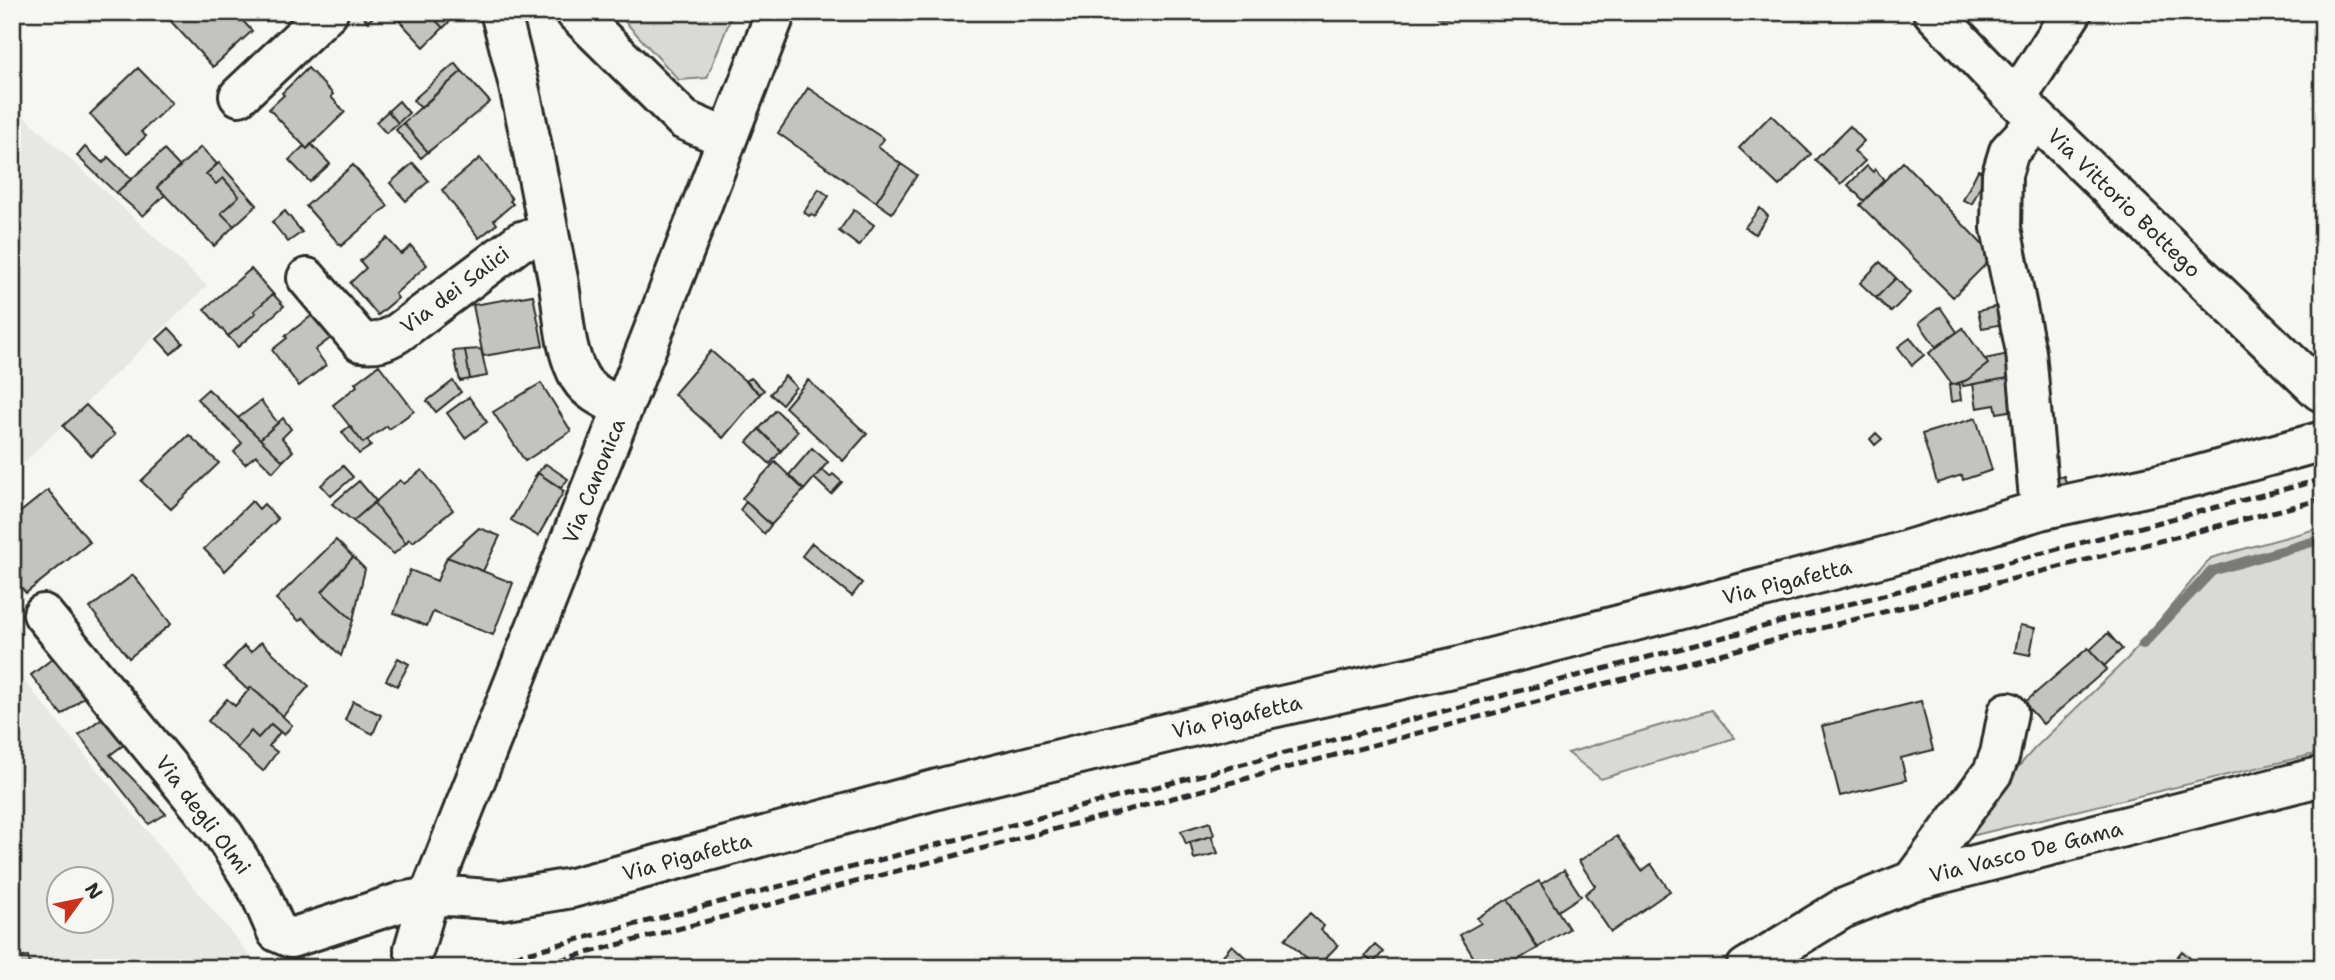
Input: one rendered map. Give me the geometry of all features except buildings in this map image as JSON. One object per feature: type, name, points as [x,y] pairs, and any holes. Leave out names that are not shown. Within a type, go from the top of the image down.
[{"type":"street","points":[[239,96],[328,12]]},
{"type":"street","points":[[535,12],[519,23],[504,27],[520,84],[569,353],[580,380],[595,394],[622,408]]},
{"type":"street","name":"Via Canonica","points":[[414,949],[429,897],[776,12]]},
{"type":"street","name":"Via Vittorio Bottego","points":[[1933,12],[2027,110],[2319,391]]},
{"type":"street","points":[[2040,510],[2026,352],[2001,228],[2002,174],[2009,151],[2072,12]]},
{"type":"street","points":[[576,17],[684,120],[726,138]]},
{"type":"street","name":"Via dei Salici","points":[[307,278],[361,342],[374,343],[398,334],[520,241],[549,235]]},
{"type":"street","name":"Via Pigafetta","points":[[429,897],[449,895],[500,900],[572,888],[945,787],[1232,717],[1456,667],[1891,555],[2040,510],[2196,477],[2323,441]]},
{"type":"street","name":"Via degli Olmi","points":[[44,614],[224,835],[260,893],[277,932],[291,938],[402,902],[429,897]]},
{"type":"street","points":[[1912,881],[1993,772],[2000,754],[2008,712]]},
{"type":"street","name":"Via Vasco De Gama","points":[[1746,968],[1842,909],[1912,881],[2323,776]]},
{"type":"shaded area","points":[[616,12],[733,12],[707,78],[679,80]]},
{"type":"shaded area","points":[[12,105],[207,286],[12,474]]},
{"type":"shaded area","points":[[2323,527],[2323,752],[1954,840],[2034,749],[2130,656],[2211,558]]},
{"type":"shaded area","points":[[12,666],[260,968],[12,968]]},
{"type":"shaded area","points":[[1712,710],[1735,738],[1601,779],[1568,753]]},
{"type":"waterway","points":[[1438,12],[1443,17],[1450,12]]},
{"type":"waterway","points":[[2143,644],[2212,571],[2312,542]]},
{"type":"railway","points":[[470,968],[2323,479]]},
{"type":"railway","points":[[530,968],[1600,685],[2323,499]]}]
